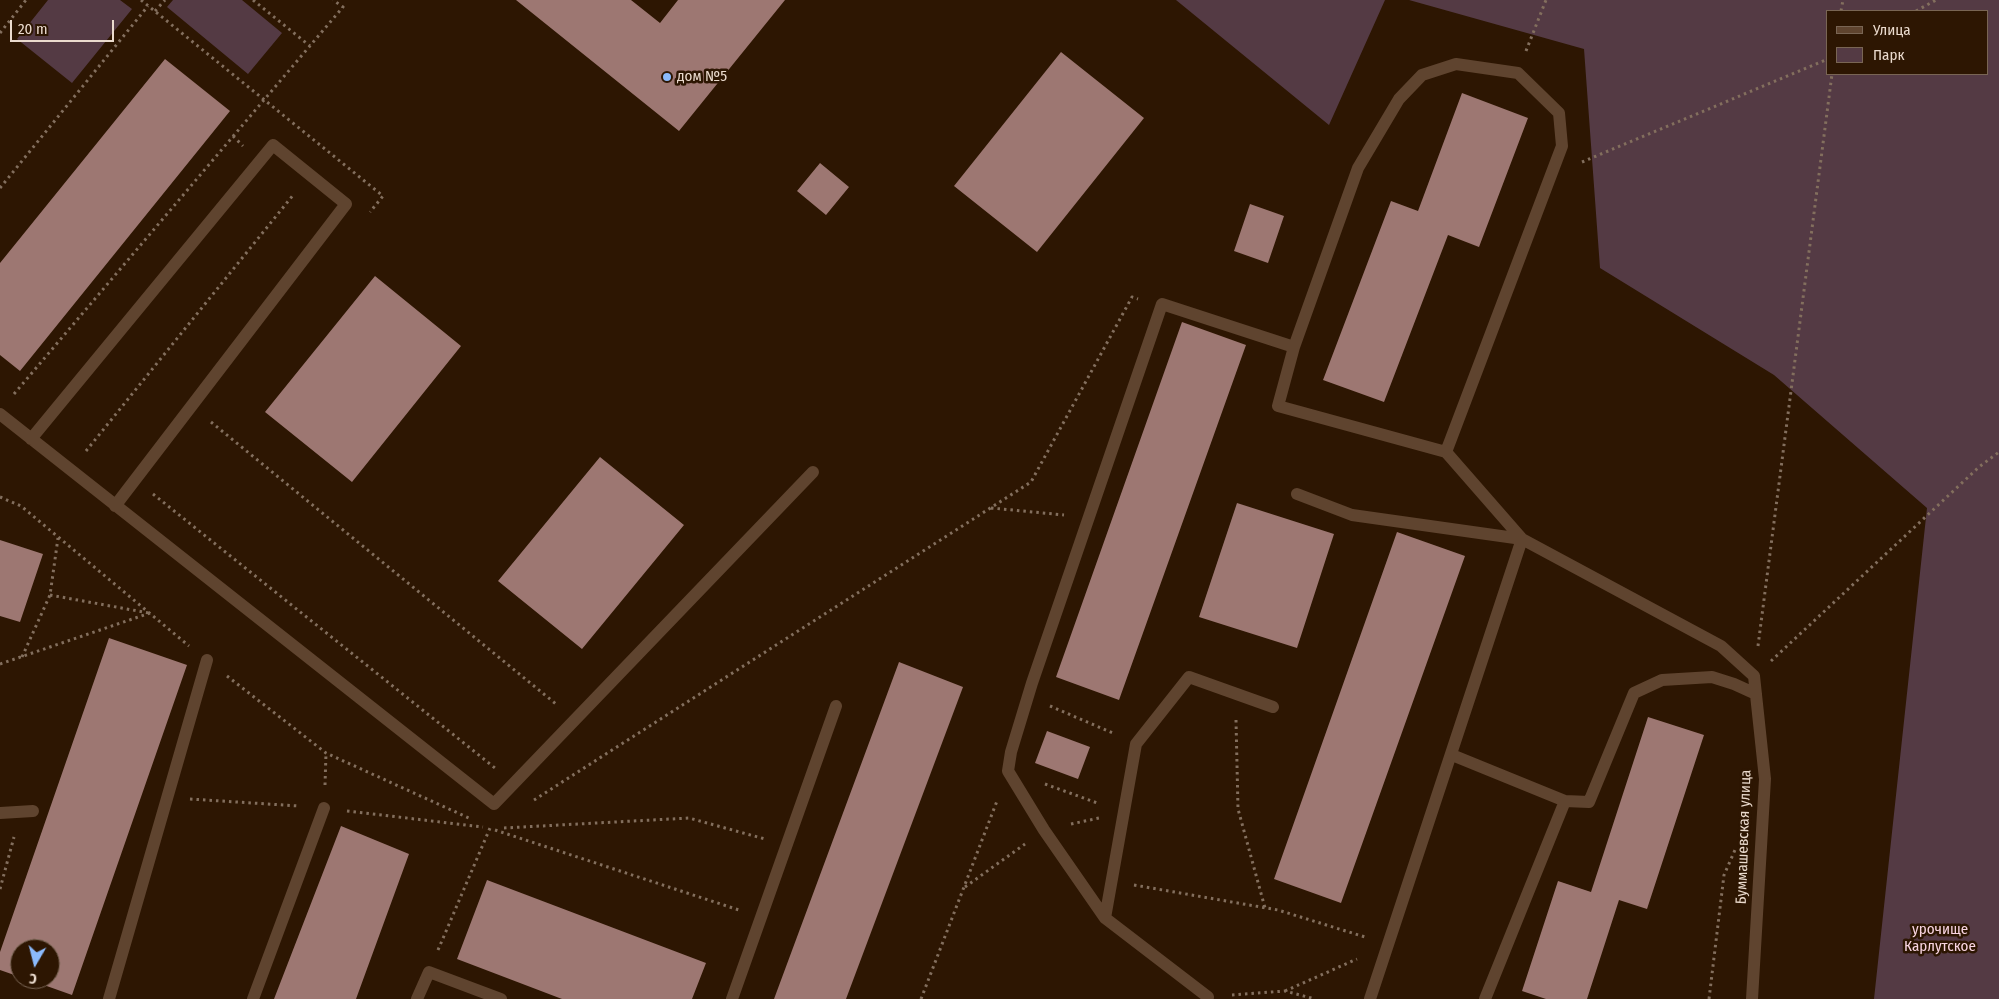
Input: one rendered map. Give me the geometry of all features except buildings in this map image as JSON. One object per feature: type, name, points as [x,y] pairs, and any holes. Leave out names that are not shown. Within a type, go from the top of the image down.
[{"type":"lane","points":[[1446,452],[1549,176],[1562,146],[1559,113],[1518,73],[1456,64],[1422,76],[1399,98],[1358,168],[1294,347],[1278,406],[1446,452],[1522,539]]},
{"type":"lane","points":[[31,439],[273,145],[346,204],[115,506]]},
{"type":"lane","points":[[1208,998],[1105,918],[1044,830],[1008,771],[1011,752],[1028,696],[1162,304],[1294,347]]},
{"type":"lane","points":[[0,414],[494,804],[813,472]]},
{"type":"lane","points":[[1297,494],[1352,515],[1522,539],[1721,646],[1754,676]]},
{"type":"lane","points":[[1370,999],[1522,539]]},
{"type":"lane","points":[[109,999],[206,660]]},
{"type":"lane","points":[[1452,755],[1565,801],[1589,802],[1634,692],[1662,680],[1712,676],[1756,694]]},
{"type":"lane","name":"Буммашевская улица","points":[[1752,999],[1765,779],[1754,676]]},
{"type":"lane","points":[[1105,918],[1136,744],[1189,677],[1274,707]]},
{"type":"lane","points":[[732,999],[836,706]]},
{"type":"lane","points":[[1485,999],[1565,801]]},
{"type":"lane","points":[[253,999],[324,808]]},
{"type":"lane","points":[[0,813],[27,811]]},
{"type":"lane","points":[[417,999],[428,972],[502,999]]},
{"type":"path","points":[[0,33],[26,0]]},
{"type":"path","points":[[141,0],[383,196],[364,219]]},
{"type":"path","points":[[155,12],[165,0]]},
{"type":"path","points":[[253,0],[310,46]]},
{"type":"path","points":[[9,400],[342,7],[333,0]]},
{"type":"path","points":[[1518,73],[1546,0]]},
{"type":"path","points":[[1918,10],[1936,0]]},
{"type":"path","points":[[0,188],[148,6]]},
{"type":"path","points":[[1549,176],[1826,60]]},
{"type":"path","points":[[1754,676],[1832,75]]},
{"type":"path","points":[[81,458],[294,194]]},
{"type":"path","points":[[532,802],[1031,482],[1132,297],[1162,304]]},
{"type":"path","points":[[205,417],[563,710]]},
{"type":"path","points":[[1754,676],[1979,467],[1999,452]]},
{"type":"path","points":[[132,484],[148,489],[496,769]]},
{"type":"path","points":[[0,497],[21,506],[206,660],[326,752],[490,828],[740,911]]},
{"type":"path","points":[[990,508],[1089,518]]},
{"type":"path","points":[[22,657],[50,595],[58,537]]},
{"type":"path","points":[[50,595],[150,613]]},
{"type":"path","points":[[0,664],[150,613]]},
{"type":"path","points":[[1236,694],[1238,809],[1266,908]]},
{"type":"path","points":[[1028,696],[1136,744]]},
{"type":"path","points":[[324,808],[326,752]]},
{"type":"path","points":[[921,999],[1008,771],[1124,813]]},
{"type":"path","points":[[0,889],[27,811]]},
{"type":"path","points":[[490,828],[689,818],[787,845]]},
{"type":"path","points":[[428,972],[490,828],[498,823]]},
{"type":"path","points":[[1709,999],[1724,875],[1735,849]]},
{"type":"path","points":[[1111,881],[1266,908],[1389,944]]},
{"type":"path","points":[[1208,998],[1285,991],[1389,944]]},
{"type":"path","points":[[1285,991],[1315,999]]},
{"type":"green space","points":[[48,0],[120,0],[132,9],[72,83],[17,39]]},
{"type":"green space","points":[[173,0],[242,0],[282,33],[248,74],[167,7]]},
{"type":"green space","points":[[1176,0],[1385,0],[1329,125]]},
{"type":"green space","name":"урочище Карлутское","points":[[1409,0],[1999,0],[1999,999],[1874,999],[1927,508],[1774,375],[1600,268],[1584,49]]},
{"type":"place","name":"дом №5","points":[[667,77]]}]
